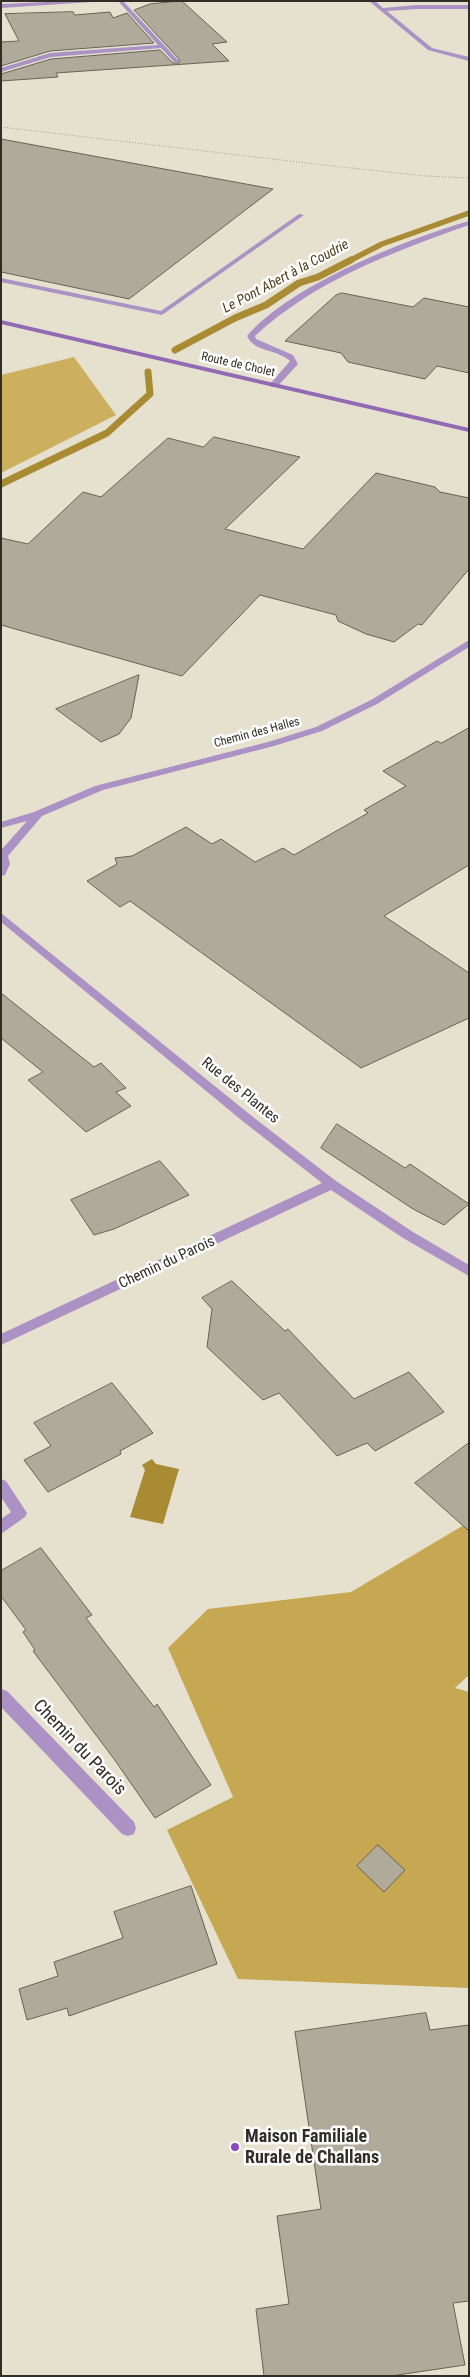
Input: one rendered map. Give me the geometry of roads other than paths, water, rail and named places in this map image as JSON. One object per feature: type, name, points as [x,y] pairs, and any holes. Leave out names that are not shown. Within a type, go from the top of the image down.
[{"type":"main road","name":"Route de Cholet","points":[[1,322],[469,430]]},
{"type":"street","points":[[1,6],[105,1]]},
{"type":"street","points":[[120,1],[176,61]]},
{"type":"street","points":[[372,1],[430,50],[469,59]]},
{"type":"street","points":[[382,10],[446,6],[469,7]]},
{"type":"street","points":[[1,70],[50,55],[161,46]]},
{"type":"street","points":[[1,280],[162,313],[301,215]]},
{"type":"street","points":[[274,385],[294,364],[294,361],[286,354],[255,343],[251,336],[256,330],[277,313],[318,287],[395,251],[469,223]]},
{"type":"street","name":"Chemin des Halles","points":[[1,825],[38,814],[99,788],[271,744],[319,728],[374,702],[469,643]]},
{"type":"street","name":"Chemin des Halles","points":[[2,853],[38,814]]},
{"type":"street","points":[[1,873],[5,864],[2,853]]},
{"type":"street","name":"Rue des Plantes","points":[[2,913],[249,1120],[332,1184],[408,1235],[469,1271]]},
{"type":"street","name":"Chemin du Parois","points":[[1,1340],[317,1193],[332,1184]]},
{"type":"street","points":[[1,1484],[20,1513],[1,1528]]},
{"type":"street","name":"Chemin du Parois","points":[[1,1696],[128,1828]]},
{"type":"waterway","name":"Le Pont Abert à la Coudrie","points":[[349,261],[382,244],[469,213]]},
{"type":"waterway","name":"Le Pont Abert à la Coudrie","points":[[175,350],[235,318],[266,305],[299,283],[318,277],[351,260]]},
{"type":"waterway","name":"Le Pont Abert à la Coudrie","points":[[1,484],[107,433],[150,394],[148,372]]},
{"type":"place","name":"Maison Familiale Rurale de Challans","points":[[235,2147]]}]
